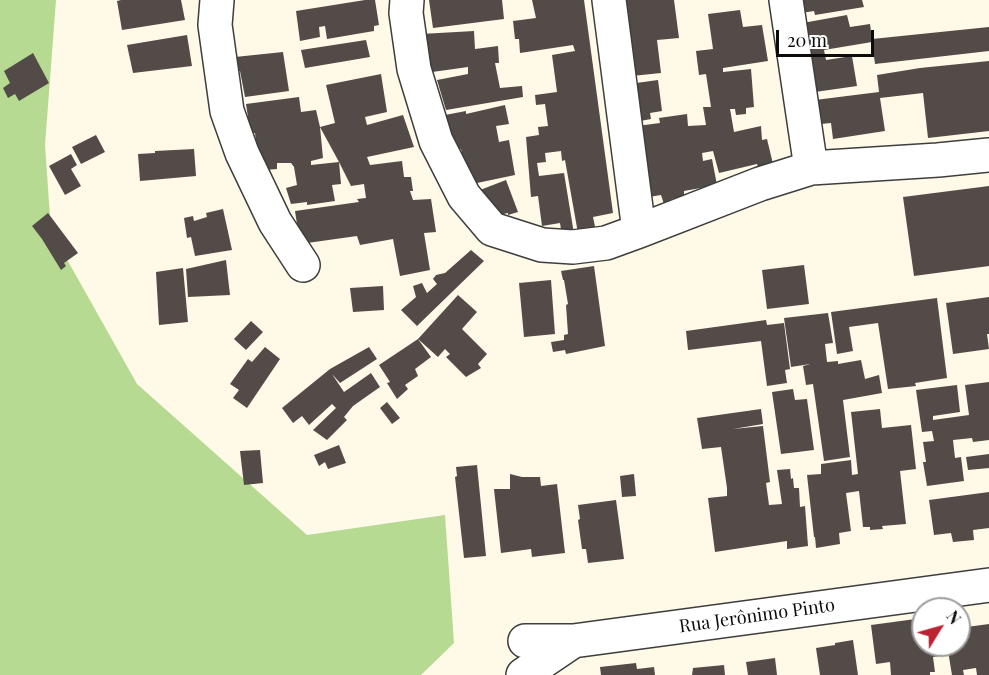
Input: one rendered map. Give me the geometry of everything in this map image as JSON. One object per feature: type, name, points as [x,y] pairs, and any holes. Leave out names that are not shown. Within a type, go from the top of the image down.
[{"type":"street","points":[[217,0],[215,25],[227,111],[242,153],[275,222],[303,265]]},
{"type":"street","points":[[407,0],[406,13],[414,69],[436,141],[464,196],[492,229],[542,245],[573,247],[606,243],[760,184],[811,168],[938,160],[989,154]]},
{"type":"street","points":[[609,0],[639,231]]},
{"type":"street","points":[[786,0],[811,168]]},
{"type":"street","name":"Rua Jerônimo Pinto","points":[[525,641],[573,640],[989,585]]},
{"type":"street","points":[[523,675],[573,640]]},
{"type":"green space","points":[[0,0],[56,0],[45,145],[51,231],[137,384],[307,535],[445,515],[454,643],[421,675],[0,675]]},
{"type":"building","points":[[181,0],[185,20],[122,30],[117,1]]},
{"type":"building","points":[[375,0],[379,25],[374,26],[374,31],[327,39],[325,26],[319,27],[320,37],[300,41],[296,11]]},
{"type":"building","points":[[429,0],[502,0],[504,19],[433,28]]},
{"type":"building","points":[[532,0],[584,0],[613,213],[593,217],[597,236],[579,239],[565,160],[562,161],[561,151],[545,153],[546,162],[537,163],[539,176],[564,173],[575,240],[563,242],[560,223],[542,226],[538,196],[531,197],[526,137],[539,135],[538,127],[548,126],[545,104],[536,105],[535,95],[557,92],[552,55],[575,51],[573,45],[520,53],[519,39],[515,39],[513,21],[536,18]]},
{"type":"building","points":[[613,0],[674,0],[679,38],[657,40],[661,73],[632,76]]},
{"type":"building","points":[[799,0],[862,0],[864,7],[815,15],[814,11],[801,13]]},
{"type":"building","points":[[740,10],[743,27],[762,25],[768,61],[723,68],[723,72],[751,69],[754,107],[746,108],[746,114],[736,115],[735,109],[730,109],[734,132],[761,126],[762,140],[767,139],[773,164],[759,170],[757,164],[719,173],[713,151],[702,153],[703,161],[712,159],[717,185],[684,191],[684,197],[671,199],[675,209],[667,213],[661,195],[643,198],[637,126],[660,123],[659,118],[687,114],[688,126],[706,125],[703,107],[711,107],[706,74],[699,75],[696,51],[713,49],[708,14]]},
{"type":"building","points":[[847,15],[850,27],[870,24],[872,39],[989,27],[989,51],[875,64],[872,42],[824,50],[826,60],[852,56],[857,86],[815,92],[797,24]]},
{"type":"building","points":[[474,31],[475,49],[498,46],[499,63],[495,63],[500,88],[522,86],[523,97],[446,110],[437,80],[468,74],[468,67],[425,73],[421,34]]},
{"type":"building","points":[[187,35],[192,66],[133,73],[127,45]]},
{"type":"building","points":[[366,40],[370,57],[305,68],[301,50]]},
{"type":"building","points":[[283,52],[289,91],[245,97],[240,71],[236,71],[235,57]]},
{"type":"building","points":[[33,53],[49,83],[19,101],[15,94],[8,98],[3,88],[10,83],[4,71]]},
{"type":"building","points":[[989,61],[989,131],[928,138],[923,93],[880,98],[885,131],[833,139],[831,123],[811,125],[807,101],[879,92],[877,75]]},
{"type":"building","points":[[381,74],[387,112],[365,117],[367,125],[403,115],[414,147],[367,157],[370,165],[402,161],[404,177],[411,177],[413,191],[410,191],[413,200],[431,199],[436,232],[424,233],[430,270],[400,276],[393,239],[360,245],[357,236],[300,244],[295,211],[359,202],[357,199],[366,198],[364,184],[351,186],[320,127],[335,123],[326,85]]},
{"type":"building","points":[[658,80],[662,111],[650,113],[651,119],[635,122],[629,84]]},
{"type":"building","points":[[299,97],[301,112],[316,110],[323,158],[311,161],[311,165],[339,162],[341,184],[332,185],[335,201],[307,205],[307,202],[291,204],[286,188],[297,185],[294,167],[291,163],[277,163],[277,169],[265,170],[260,152],[257,152],[255,133],[245,134],[243,117],[248,117],[246,104]]},
{"type":"building","points":[[505,105],[509,124],[496,126],[499,142],[509,140],[515,175],[468,185],[461,149],[454,150],[445,115],[466,111],[466,114]]},
{"type":"building","points":[[96,135],[105,152],[81,164],[72,147]]},
{"type":"building","points":[[194,149],[196,176],[140,181],[138,154]]},
{"type":"building","points":[[71,154],[77,165],[71,169],[81,186],[65,195],[49,166]]},
{"type":"building","points":[[506,180],[518,212],[485,218],[470,187],[477,183],[480,190]]},
{"type":"building","points":[[989,186],[989,266],[914,276],[903,197]]},
{"type":"building","points":[[223,209],[232,250],[195,256],[191,237],[187,238],[184,218],[193,216],[194,221],[207,217],[206,213]]},
{"type":"building","points":[[48,213],[78,253],[64,263],[66,266],[61,270],[32,226]]},
{"type":"building","points":[[471,250],[484,261],[417,326],[401,310],[416,297],[413,286],[422,283],[427,293],[437,284],[433,279],[436,275],[445,273]]},
{"type":"building","points":[[226,260],[230,295],[188,297],[186,269]]},
{"type":"building","points":[[804,265],[809,304],[767,309],[762,270]]},
{"type":"building","points":[[594,266],[605,346],[566,354],[565,350],[553,352],[551,342],[564,340],[564,335],[568,334],[566,305],[568,304],[561,271]]},
{"type":"building","points":[[183,268],[188,322],[159,325],[156,272]]},
{"type":"building","points":[[551,280],[555,334],[524,337],[519,283]]},
{"type":"building","points":[[383,286],[384,310],[353,312],[350,288]]},
{"type":"building","points":[[458,295],[477,312],[462,329],[487,354],[478,364],[481,368],[466,377],[446,357],[450,354],[445,349],[438,357],[418,339]]},
{"type":"building","points":[[989,297],[989,334],[987,334],[989,349],[953,354],[946,303]]},
{"type":"building","points":[[937,298],[947,378],[915,383],[916,386],[888,389],[878,323],[849,327],[853,351],[837,354],[831,312]]},
{"type":"building","points":[[828,313],[833,343],[825,344],[827,362],[838,361],[838,364],[861,360],[865,379],[879,375],[882,393],[843,400],[850,457],[824,461],[813,384],[806,385],[803,366],[810,364],[791,367],[784,318]]},
{"type":"building","points":[[766,320],[767,325],[784,323],[790,369],[785,370],[787,383],[767,386],[761,341],[688,350],[686,331]]},
{"type":"building","points":[[251,321],[263,332],[246,350],[234,339]]},
{"type":"building","points":[[418,339],[431,357],[415,369],[418,376],[405,385],[408,389],[397,399],[379,365]]},
{"type":"building","points":[[265,347],[280,359],[247,408],[233,398],[239,390],[230,384],[248,359],[252,362]]},
{"type":"building","points":[[369,347],[377,359],[340,383],[332,374],[344,392],[371,373],[380,387],[353,406],[344,417],[347,420],[327,440],[313,430],[336,408],[332,404],[309,425],[302,416],[293,423],[282,408],[330,369]]},
{"type":"building","points":[[989,382],[989,440],[973,442],[972,438],[953,440],[955,458],[961,457],[964,481],[927,486],[923,462],[926,462],[923,442],[934,441],[932,431],[922,432],[916,390],[957,385],[960,412],[933,416],[933,420],[969,415],[965,385]]},
{"type":"building","points":[[793,389],[795,400],[807,399],[814,450],[781,454],[772,392]]},
{"type":"building","points":[[387,402],[400,418],[392,424],[380,408]]},
{"type":"building","points":[[761,409],[763,424],[733,429],[763,426],[770,482],[766,483],[769,505],[782,504],[777,470],[790,469],[794,488],[799,488],[800,507],[805,506],[808,546],[787,549],[787,541],[715,552],[708,498],[727,496],[727,488],[721,447],[702,449],[697,418]]},
{"type":"building","points":[[880,409],[882,428],[911,425],[916,469],[900,471],[906,524],[882,526],[883,529],[870,530],[870,527],[863,527],[859,491],[846,493],[851,531],[839,533],[840,544],[816,548],[807,475],[821,474],[821,464],[851,460],[852,475],[858,474],[851,412]]},
{"type":"building","points":[[339,445],[346,463],[328,469],[325,462],[319,466],[314,455]]},
{"type":"building","points":[[260,450],[263,483],[244,485],[240,451]]},
{"type":"building","points":[[989,454],[989,468],[968,470],[966,457]]},
{"type":"building","points":[[477,465],[486,556],[464,558],[455,477],[457,476],[456,467]]},
{"type":"building","points":[[510,474],[540,477],[541,486],[557,484],[565,553],[532,557],[531,549],[501,553],[494,489],[510,489]]},
{"type":"building","points":[[634,474],[636,496],[622,497],[620,476]]},
{"type":"building","points":[[989,492],[989,528],[973,530],[974,540],[953,542],[951,533],[934,535],[929,500]]},
{"type":"building","points":[[616,500],[624,559],[588,563],[586,549],[582,549],[578,505]]},
{"type":"building","points":[[911,620],[911,657],[933,657],[935,672],[930,672],[930,675],[891,675],[890,662],[876,664],[871,625]]},
{"type":"building","points":[[989,624],[989,675],[977,675],[976,668],[963,670],[964,675],[952,675],[949,657],[971,657],[971,626]]},
{"type":"building","points":[[853,640],[858,675],[820,675],[816,648]]},
{"type":"building","points":[[775,658],[777,675],[748,675],[746,662]]},
{"type":"building","points":[[636,663],[637,669],[654,667],[655,675],[601,675],[600,667]]},
{"type":"building","points":[[724,665],[725,675],[692,675],[693,668]]}]
